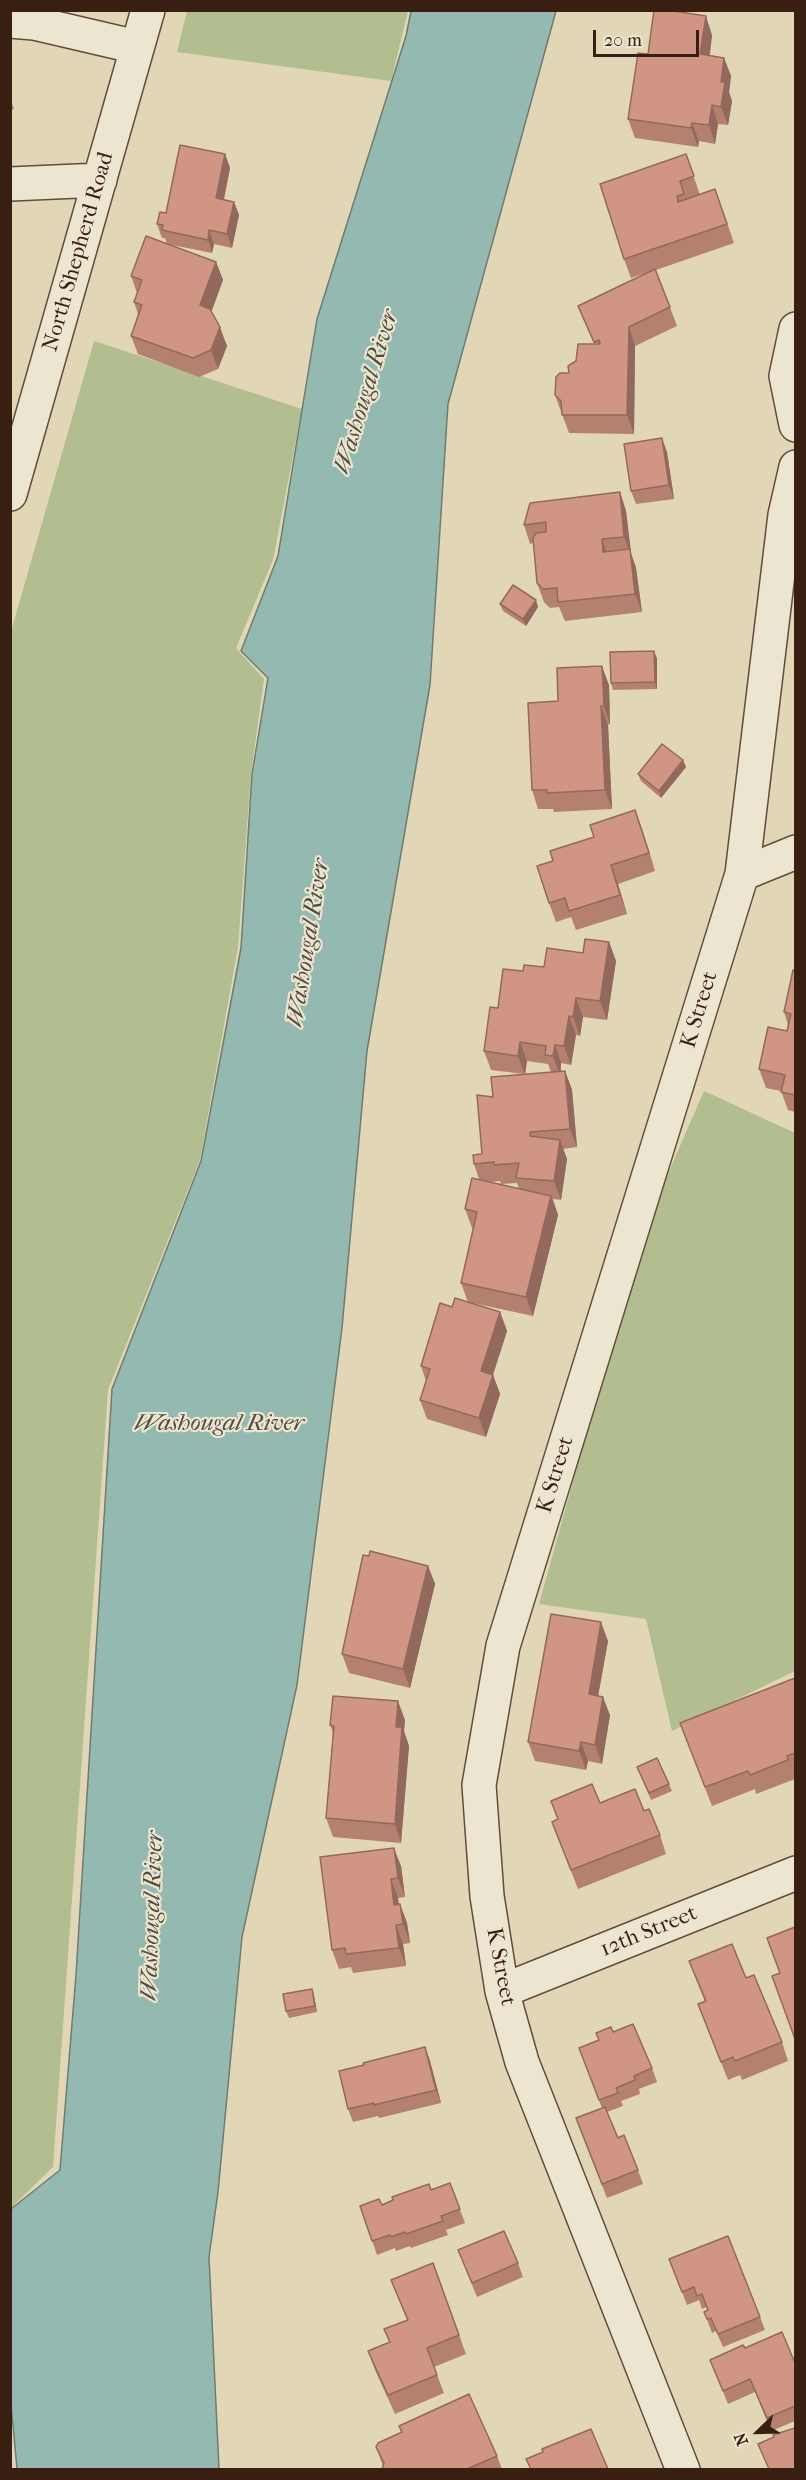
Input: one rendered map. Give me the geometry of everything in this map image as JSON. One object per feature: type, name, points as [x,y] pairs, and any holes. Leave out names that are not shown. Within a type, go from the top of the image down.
[{"type":"street","name":"North Shepherd Road","points":[[10,494],[148,10]]},
{"type":"street","points":[[10,21],[34,23],[137,47]]},
{"type":"street","points":[[10,184],[100,180]]},
{"type":"street","points":[[795,329],[786,376],[795,426]]},
{"type":"street","name":"K Street","points":[[683,2469],[522,2062],[502,1991],[486,1896],[479,1785],[502,1646],[742,874],[785,515],[795,467]]},
{"type":"street","points":[[742,874],[795,852]]},
{"type":"street","name":"12th Street","points":[[502,1991],[795,1873]]},
{"type":"green space","points":[[187,10],[408,11],[391,81],[177,52]]},
{"type":"green space","points":[[94,341],[302,409],[273,560],[236,648],[264,679],[251,774],[238,947],[200,1160],[108,1390],[53,2167],[11,2208],[10,635]]},
{"type":"green space","points":[[704,1091],[795,1133],[795,1671],[672,1731],[646,1619],[539,1604],[587,1431],[663,1185]]},
{"type":"water","name":"Washougal River","points":[[411,11],[556,11],[448,404],[430,685],[367,1051],[342,1328],[297,1685],[242,1937],[218,2192],[209,2257],[219,2469],[17,2469],[10,2393],[11,2209],[60,2170],[76,1975],[112,1389],[201,1161],[241,948],[252,774],[268,678],[241,651],[278,556],[317,319],[406,36]]},
{"type":"building","points":[[654,10],[706,16],[700,54],[724,58],[721,82],[725,82],[721,107],[712,105],[709,125],[692,123],[691,128],[628,119],[638,53],[648,54]]},
{"type":"building","points":[[180,145],[225,154],[216,198],[234,202],[227,234],[209,230],[208,240],[162,230],[163,225],[157,224],[160,212],[166,213]]},
{"type":"building","points":[[686,154],[694,176],[680,181],[684,194],[677,196],[678,202],[715,189],[727,224],[624,259],[600,184]]},
{"type":"building","points":[[146,236],[216,262],[200,305],[210,309],[220,327],[211,350],[193,358],[131,336],[142,305],[134,302],[142,280],[131,276]]},
{"type":"building","points":[[655,269],[670,307],[629,327],[627,415],[562,415],[561,401],[555,395],[556,377],[560,373],[569,373],[568,366],[576,361],[578,344],[600,344],[599,340],[594,342],[578,306]]},
{"type":"building","points":[[662,438],[669,485],[631,491],[624,444]]},
{"type":"building","points":[[620,492],[624,537],[602,539],[603,552],[630,549],[635,594],[558,602],[557,588],[543,589],[537,583],[533,538],[536,533],[546,532],[546,522],[524,525],[530,503]]},
{"type":"building","points":[[513,585],[536,600],[523,619],[500,604]]},
{"type":"building","points":[[654,651],[655,682],[611,683],[610,652]]},
{"type":"building","points":[[602,666],[604,706],[601,706],[605,790],[547,793],[547,790],[532,790],[528,703],[558,701],[557,668]]},
{"type":"building","points":[[662,744],[683,760],[659,791],[638,774]]},
{"type":"building","points":[[635,810],[649,853],[611,865],[620,895],[569,911],[565,898],[549,903],[537,866],[553,861],[550,851],[594,837],[590,825]]},
{"type":"building","points":[[585,939],[609,942],[600,1001],[576,998],[573,1017],[569,1016],[564,1046],[555,1045],[553,1056],[545,1055],[546,1046],[520,1042],[518,1056],[484,1051],[490,1007],[498,1008],[503,969],[523,971],[524,965],[544,967],[547,948],[583,953]]},
{"type":"building","points":[[793,970],[795,970],[795,1095],[781,1092],[785,1075],[759,1069],[768,1027],[787,1031],[791,1014],[784,1012]]},
{"type":"building","points":[[565,1071],[570,1129],[530,1132],[530,1136],[560,1140],[554,1181],[516,1178],[519,1163],[474,1164],[473,1155],[482,1154],[477,1095],[493,1097],[491,1077]]},
{"type":"building","points":[[472,1178],[551,1196],[526,1297],[461,1283],[477,1212],[465,1209]]},
{"type":"building","points":[[455,1298],[500,1312],[481,1371],[493,1375],[479,1418],[420,1400],[430,1369],[421,1366],[440,1303],[452,1307]]},
{"type":"building","points":[[370,1551],[428,1566],[403,1669],[342,1654],[363,1555],[369,1556]]},
{"type":"building","points":[[551,1614],[601,1622],[589,1694],[603,1697],[595,1745],[581,1742],[579,1751],[528,1742]]},
{"type":"building","points":[[795,1678],[795,1753],[787,1756],[788,1760],[750,1775],[748,1771],[705,1787],[680,1723]]},
{"type":"building","points":[[333,1696],[398,1701],[396,1727],[402,1727],[395,1824],[326,1818],[334,1726],[330,1725]]},
{"type":"building","points":[[657,1758],[669,1784],[649,1793],[637,1767]]},
{"type":"building","points":[[592,1784],[600,1803],[635,1789],[644,1811],[649,1809],[660,1835],[571,1870],[552,1822],[558,1819],[551,1801]]},
{"type":"building","points":[[394,1848],[398,1878],[391,1879],[394,1905],[400,1904],[403,1924],[396,1925],[399,1948],[346,1954],[345,1948],[332,1950],[320,1857]]},
{"type":"building","points":[[795,1927],[795,2039],[772,1976],[780,1973],[767,1938]]},
{"type":"building","points":[[732,1944],[746,1978],[754,1975],[782,2042],[735,2061],[733,2057],[721,2062],[698,2004],[706,2001],[689,1961]]},
{"type":"building","points":[[312,1989],[315,2006],[286,2011],[283,1994]]},
{"type":"building","points":[[633,2024],[652,2068],[634,2076],[635,2080],[616,2088],[618,2093],[599,2100],[579,2048],[599,2040],[596,2033],[611,2027],[613,2032]]},
{"type":"building","points":[[425,2047],[436,2090],[348,2109],[339,2071]]},
{"type":"building","points":[[605,2107],[618,2138],[624,2135],[638,2170],[602,2184],[576,2118]]},
{"type":"building","points":[[450,2183],[460,2209],[441,2216],[443,2221],[406,2234],[405,2232],[391,2237],[390,2235],[372,2241],[360,2206],[379,2199],[382,2205],[393,2200],[392,2197],[429,2184],[431,2190]]},
{"type":"building","points":[[504,2231],[518,2263],[472,2283],[458,2250]]},
{"type":"building","points":[[728,2236],[760,2317],[718,2334],[711,2318],[707,2319],[704,2312],[708,2310],[702,2294],[697,2296],[694,2287],[682,2292],[669,2259]]},
{"type":"building","points":[[433,2263],[459,2335],[427,2348],[437,2375],[388,2395],[368,2351],[390,2342],[384,2329],[408,2320],[391,2280]]},
{"type":"building","points":[[782,2332],[795,2363],[795,2406],[767,2418],[750,2379],[723,2391],[710,2360],[743,2345],[745,2348]]},
{"type":"building","points":[[469,2394],[497,2456],[467,2469],[382,2469],[384,2463],[376,2447],[378,2443],[402,2432],[399,2426]]},
{"type":"building","points":[[795,2428],[795,2469],[769,2469],[758,2444],[774,2437],[773,2435]]},
{"type":"building","points":[[591,2429],[608,2469],[531,2469],[526,2459],[543,2452],[542,2449]]}]
